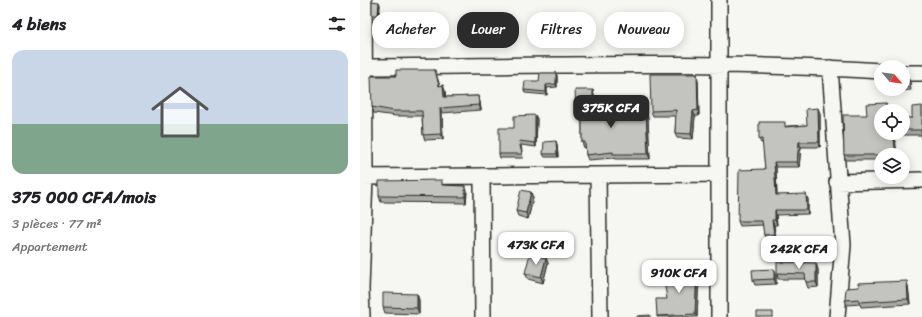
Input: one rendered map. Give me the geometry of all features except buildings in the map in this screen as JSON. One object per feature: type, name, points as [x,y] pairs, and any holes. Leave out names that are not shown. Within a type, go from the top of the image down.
[{"type":"street","points":[[362,317],[364,0]]},
{"type":"street","points":[[719,0],[719,317]]},
{"type":"street","points":[[364,68],[719,65],[874,71]]},
{"type":"street","points":[[830,68],[837,182],[843,245],[837,317]]},
{"type":"street","points":[[910,73],[922,73]]},
{"type":"street","points":[[362,177],[719,174]]},
{"type":"street","points":[[598,175],[600,317]]},
{"type":"street","points":[[482,176],[483,317]]},
{"type":"street","points":[[837,182],[922,180]]}]
